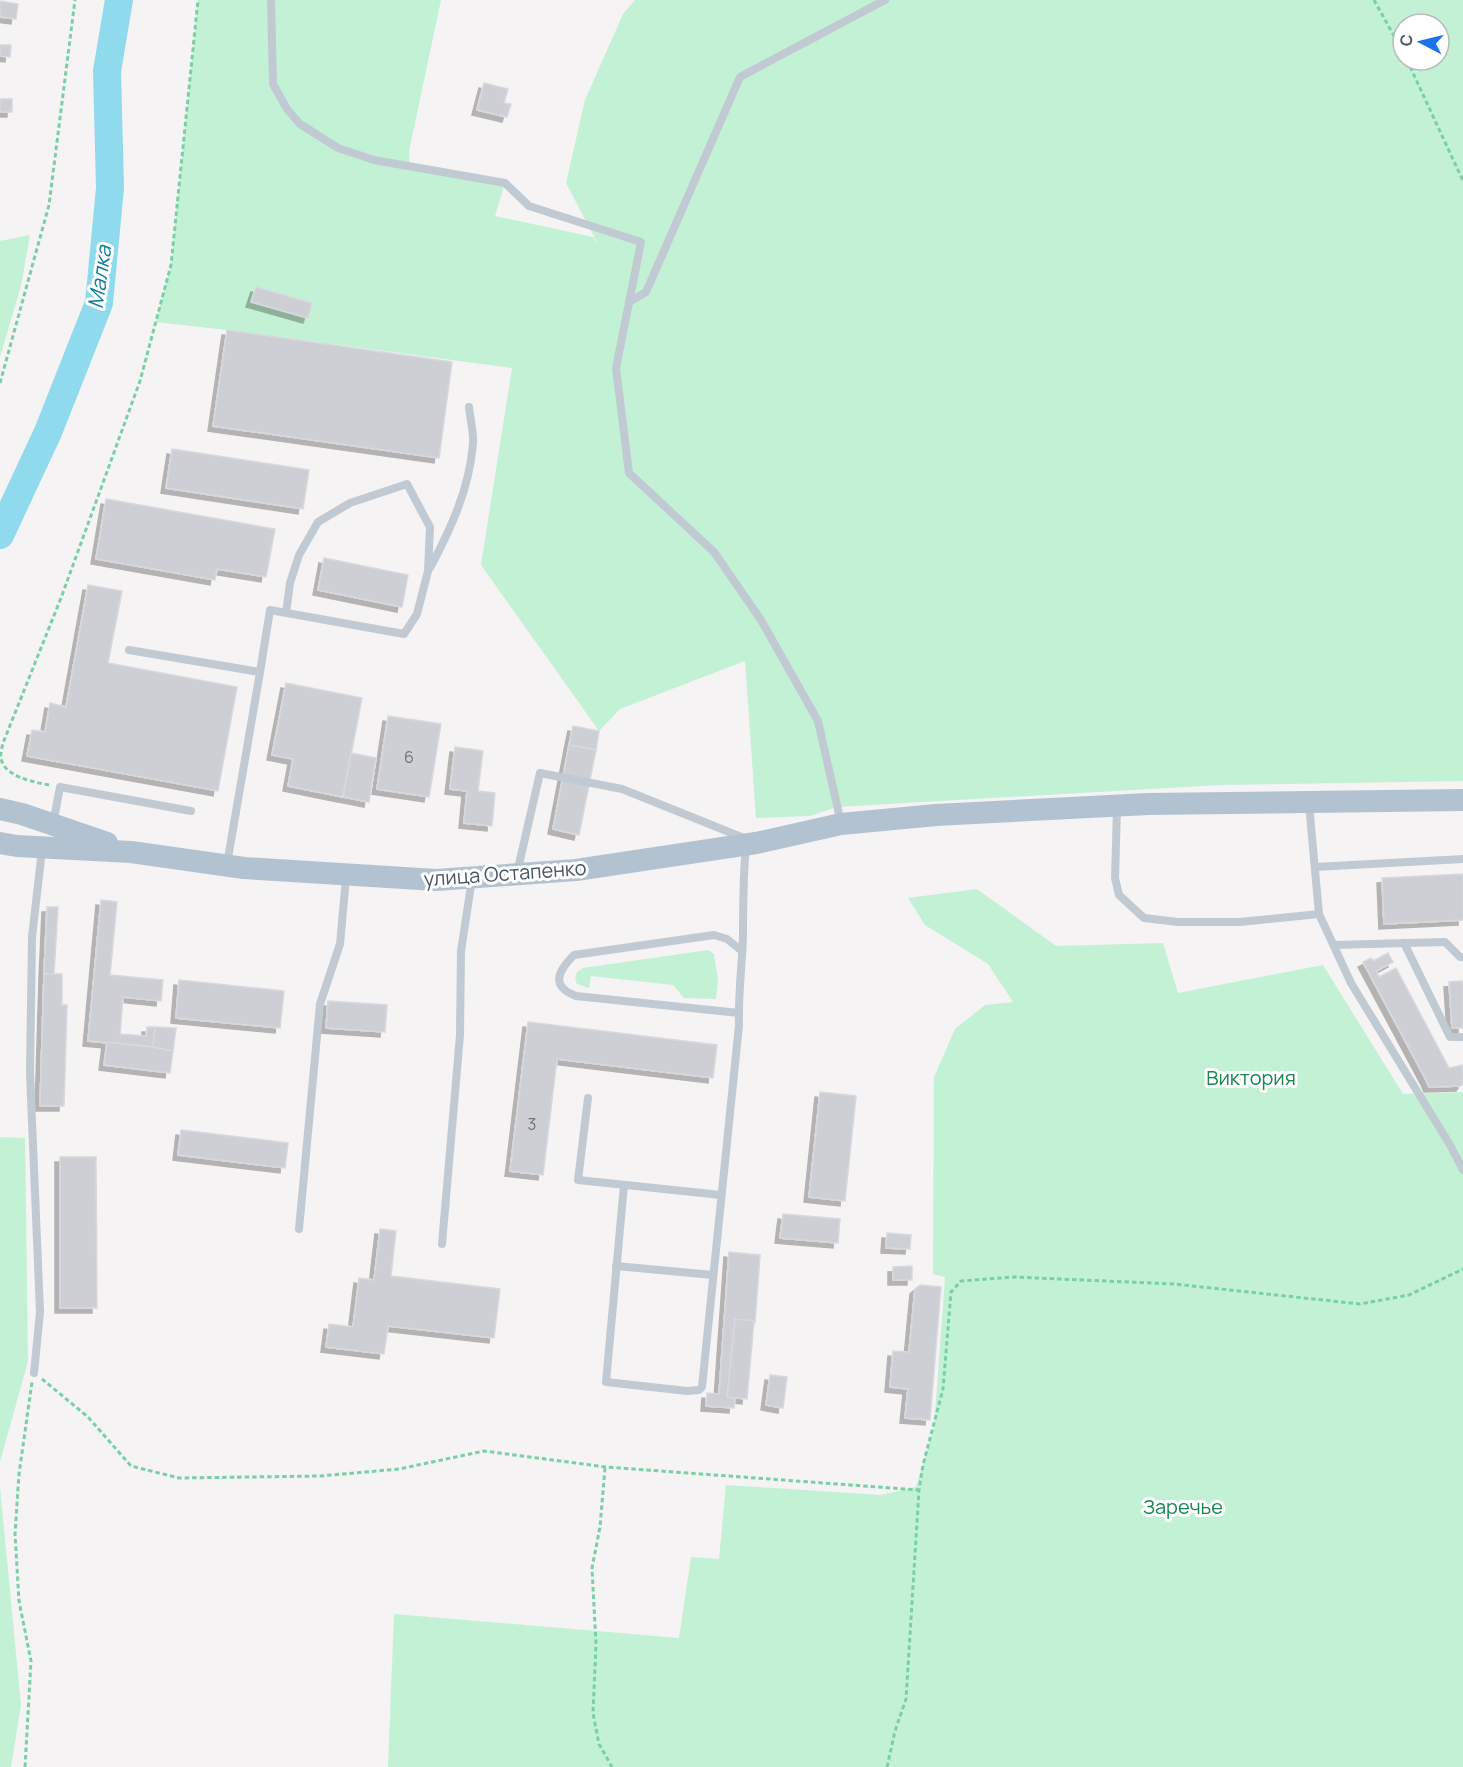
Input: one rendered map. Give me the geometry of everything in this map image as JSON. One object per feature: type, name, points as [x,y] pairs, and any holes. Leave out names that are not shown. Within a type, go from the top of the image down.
[{"type":"main road","name":"улица Остапенко","points":[[9,845],[131,852],[227,865],[436,880],[576,870],[751,844],[841,824],[936,815],[1117,805],[1463,800]]},
{"type":"main road","name":"улица Остапенко","points":[[11,812],[131,852]]},
{"type":"lane","points":[[270,0],[273,84],[287,109],[300,124],[338,148],[374,160],[505,183],[529,206],[641,242],[616,368],[629,473],[714,552],[761,620],[818,721],[841,824]]},
{"type":"lane","points":[[629,302],[646,292],[740,77],[885,0]]},
{"type":"lane","points":[[428,571],[453,526],[465,494],[473,442],[469,407]]},
{"type":"lane","points":[[227,865],[270,610],[286,613],[404,634],[417,614],[428,571],[430,527],[407,484],[350,503],[318,522],[299,555],[290,583],[286,613]]},
{"type":"lane","points":[[129,650],[260,672]]},
{"type":"lane","points":[[517,874],[540,773],[622,789],[751,844],[742,882],[739,1013],[702,1387],[699,1390],[687,1391],[606,1382],[624,1185]]},
{"type":"lane","points":[[53,825],[60,788],[191,811]]},
{"type":"lane","points":[[1308,802],[1319,914],[1351,983],[1450,1144],[1463,1170]]},
{"type":"lane","points":[[1117,805],[1115,878],[1119,895],[1144,918],[1178,922],[1240,922],[1319,914]]},
{"type":"lane","points":[[34,1372],[40,1312],[30,1073],[32,937],[42,848]]},
{"type":"lane","points":[[1315,867],[1463,859]]},
{"type":"lane","points":[[299,1229],[320,1004],[340,944],[346,874]]},
{"type":"lane","points":[[442,1244],[460,1035],[461,951],[472,878]]},
{"type":"lane","points":[[739,1013],[576,996],[564,992],[559,983],[561,969],[574,956],[714,935],[727,939],[742,951]]},
{"type":"lane","points":[[1334,945],[1445,942],[1460,957],[1463,957]]},
{"type":"lane","points":[[1404,943],[1450,1037],[1463,1037]]},
{"type":"lane","points":[[588,1098],[578,1180],[722,1196]]},
{"type":"lane","points":[[616,1266],[713,1275]]},
{"type":"path","points":[[0,382],[48,205],[75,0]]},
{"type":"path","points":[[60,788],[33,782],[9,772],[1,759],[3,743],[61,597],[140,381],[171,265],[198,0]]},
{"type":"path","points":[[1374,0],[1391,30]]},
{"type":"path","points":[[1413,72],[1463,181]]},
{"type":"path","points":[[887,1767],[895,1731],[906,1699],[922,1465],[943,1389],[951,1292],[962,1281],[1014,1277],[1174,1284],[1360,1304],[1408,1295],[1463,1269]]},
{"type":"path","points":[[34,1372],[88,1417],[131,1466],[179,1478],[320,1476],[399,1469],[484,1451],[606,1467],[920,1490]]},
{"type":"path","points":[[25,1767],[32,1661],[19,1601],[15,1534],[19,1474],[34,1372]]},
{"type":"path","points":[[606,1467],[600,1527],[592,1568],[596,1644],[593,1713],[599,1744],[612,1767]]},
{"type":"green space","points":[[198,0],[441,0],[409,151],[410,166],[505,183],[495,216],[593,237],[598,244],[566,183],[585,100],[623,14],[635,0],[1373,0],[1387,25],[1374,0],[1463,0],[1463,781],[1220,785],[837,807],[810,816],[756,818],[745,661],[620,709],[599,731],[481,565],[512,368],[156,322],[171,264]]},
{"type":"green space","points":[[30,235],[21,286],[0,357],[0,241]]},
{"type":"green space","name":"Заречье","points":[[977,889],[1056,946],[1163,943],[1178,993],[1323,965],[1403,1094],[1463,1092],[1463,1767],[388,1767],[394,1614],[679,1638],[691,1557],[719,1559],[726,1485],[880,1495],[916,1487],[934,1427],[945,1277],[933,1274],[934,1077],[955,1029],[985,1005],[1013,1002],[988,964],[925,925],[908,898]]},
{"type":"green space","points":[[708,950],[714,954],[718,980],[716,999],[684,998],[673,985],[591,976],[589,988],[577,984],[575,979],[577,972],[583,968]]},
{"type":"green space","points":[[0,1137],[25,1138],[28,1361],[0,1462]]},
{"type":"green space","points":[[0,1487],[21,1705],[11,1767],[0,1767]]},
{"type":"building","points":[[0,1],[18,4],[16,19],[0,17]]},
{"type":"building","points":[[0,45],[11,45],[10,57],[0,56]]},
{"type":"building","points":[[484,83],[508,89],[504,103],[511,104],[507,117],[477,110]]},
{"type":"building","points":[[0,99],[12,99],[12,112],[0,112]]},
{"type":"building","points":[[256,287],[312,303],[308,318],[251,302]]},
{"type":"building","points":[[227,330],[452,362],[439,458],[213,426]]},
{"type":"building","points":[[172,449],[309,470],[303,509],[166,488]]},
{"type":"building","points":[[106,499],[275,529],[266,577],[217,569],[215,580],[96,559]]},
{"type":"building","points":[[324,558],[408,575],[402,607],[318,590]]},
{"type":"building","points":[[88,585],[122,591],[108,663],[237,687],[218,791],[27,756],[32,730],[45,732],[50,703],[66,707]]},
{"type":"building","points":[[286,683],[362,698],[343,797],[288,786],[293,759],[272,755]]},
{"type":"building","points":[[388,716],[441,724],[429,797],[377,789]]},
{"type":"building","points":[[573,726],[599,731],[596,750],[569,745]]},
{"type":"building","points":[[569,745],[596,750],[579,835],[553,829]]},
{"type":"building","points":[[455,747],[483,751],[478,791],[495,793],[492,826],[464,823],[467,791],[450,789]]},
{"type":"building","points":[[351,753],[376,758],[369,802],[343,797]]},
{"type":"building","points":[[1463,874],[1463,920],[1384,924],[1382,878]]},
{"type":"building","points":[[101,900],[117,902],[110,975],[163,980],[161,1001],[123,997],[120,1034],[146,1036],[147,1027],[155,1027],[153,1047],[88,1041]]},
{"type":"building","points":[[47,907],[58,907],[54,974],[44,974]]},
{"type":"building","points":[[1388,953],[1393,962],[1376,971],[1379,977],[1396,968],[1449,1068],[1463,1065],[1461,1086],[1429,1087],[1363,962],[1371,958],[1373,961]]},
{"type":"building","points":[[44,974],[62,974],[62,1005],[67,1005],[64,1106],[40,1106]]},
{"type":"building","points":[[179,980],[284,991],[280,1028],[176,1018]]},
{"type":"building","points":[[1463,981],[1463,1028],[1452,1028],[1449,982]]},
{"type":"building","points":[[328,1001],[387,1005],[385,1032],[326,1028]]},
{"type":"building","points":[[528,1022],[717,1045],[713,1078],[557,1059],[543,1175],[510,1171]]},
{"type":"building","points":[[155,1027],[176,1028],[173,1051],[153,1047]]},
{"type":"building","points":[[107,1042],[173,1051],[170,1073],[104,1065]]},
{"type":"building","points":[[820,1092],[856,1096],[845,1201],[809,1197]]},
{"type":"building","points":[[181,1130],[288,1143],[285,1168],[178,1155]]},
{"type":"building","points":[[60,1157],[96,1157],[97,1308],[60,1308]]},
{"type":"building","points":[[783,1214],[840,1219],[838,1243],[780,1238]]},
{"type":"building","points":[[380,1229],[396,1231],[391,1276],[500,1289],[494,1338],[388,1326],[384,1354],[326,1347],[329,1324],[353,1327],[359,1278],[374,1280]]},
{"type":"building","points":[[887,1233],[911,1235],[910,1249],[886,1248]]},
{"type":"building","points":[[729,1252],[760,1255],[755,1323],[740,1322],[734,1408],[706,1406],[707,1393],[719,1394]]},
{"type":"building","points":[[912,1266],[912,1280],[893,1280],[893,1267]]},
{"type":"building","points":[[920,1285],[941,1287],[930,1420],[905,1418],[908,1389],[890,1387],[893,1351],[909,1352],[915,1289]]},
{"type":"building","points":[[735,1319],[754,1321],[747,1399],[727,1397]]},
{"type":"building","points":[[770,1375],[787,1377],[783,1408],[766,1405]]},
{"type":"waterway","name":"Малка","points":[[0,535],[48,432],[99,303],[110,188],[107,71],[119,0]]},
{"type":"park label","name":"Виктория","points":[[1251,1077]]}]
